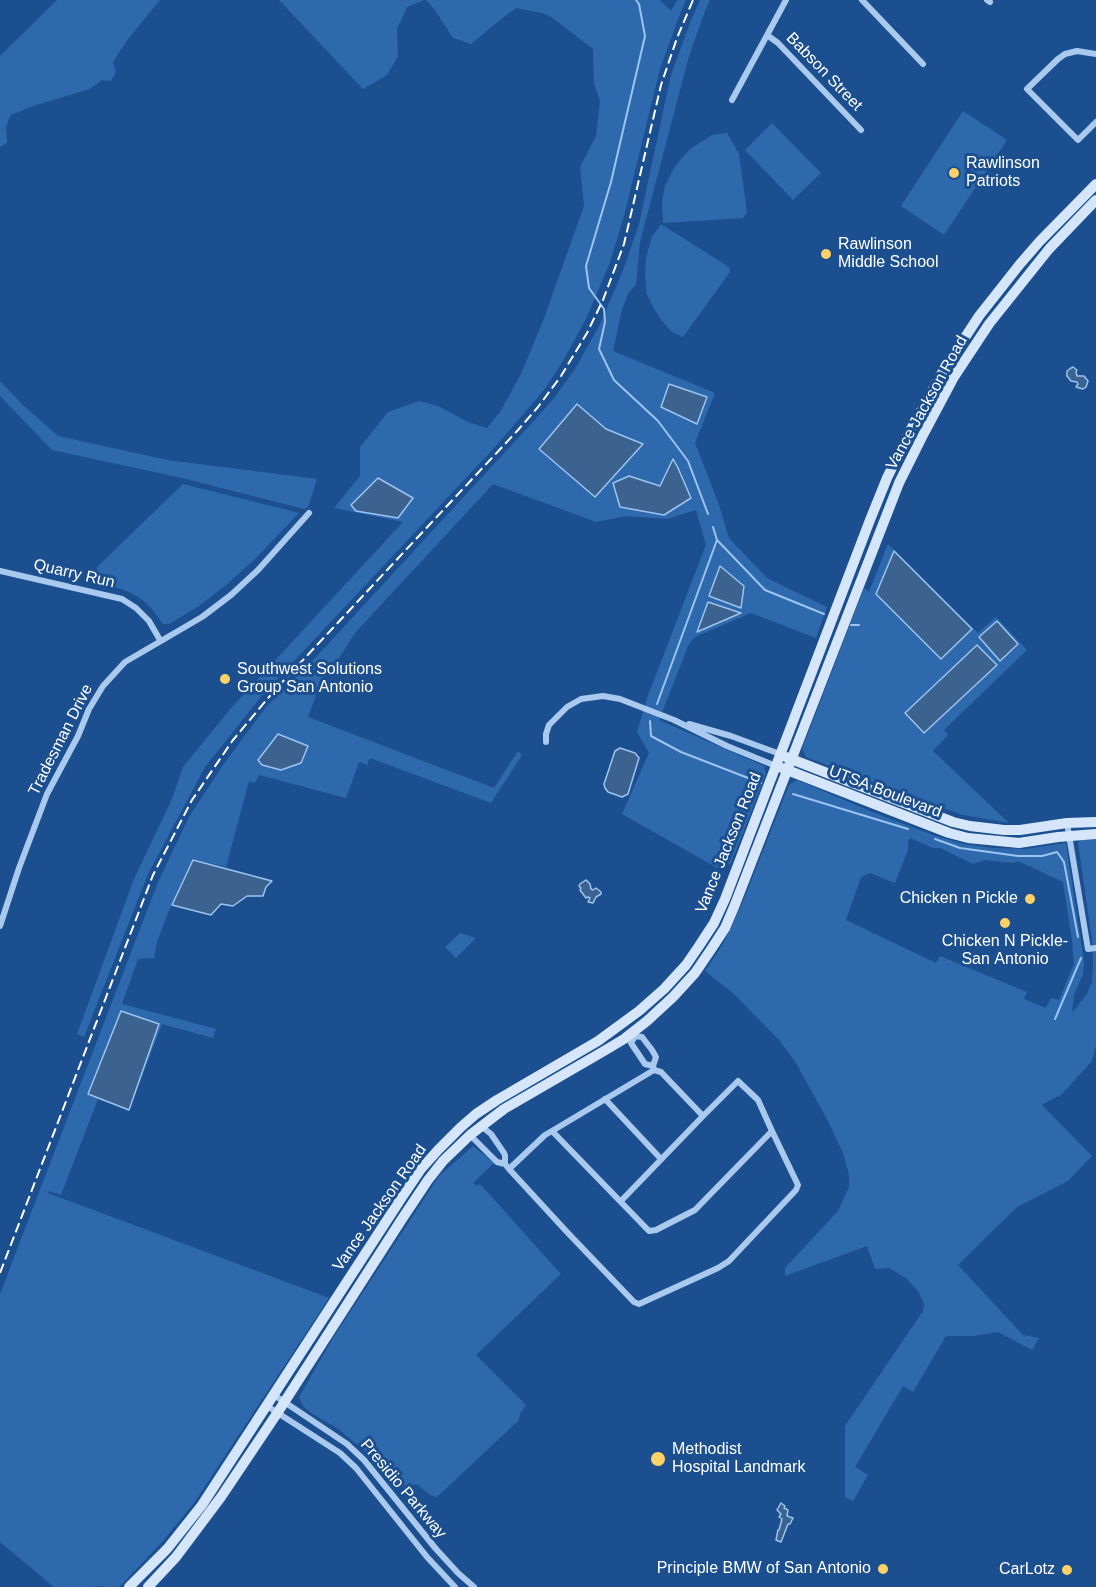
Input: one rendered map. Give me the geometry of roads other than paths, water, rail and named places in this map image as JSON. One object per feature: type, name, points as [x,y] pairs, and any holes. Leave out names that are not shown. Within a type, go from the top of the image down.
[{"type":"main road","name":"Vance Jackson Road","points":[[129,1587],[167,1549],[193,1518],[402,1197],[421,1169],[438,1150],[476,1114],[598,1041],[623,1023],[664,989],[686,965],[714,923],[725,898],[887,478],[928,398],[960,344],[989,303],[1033,249],[1094,194]]},
{"type":"main road","name":"Vance Jackson Road","points":[[148,1587],[176,1557],[221,1497],[428,1180],[443,1161],[470,1135],[504,1109],[633,1035],[695,973],[725,927],[899,483],[939,404],[989,324],[1094,194]]},
{"type":"main road","name":"UTSA Boulevard","points":[[780,754],[953,822],[970,826],[1020,830],[1096,822]]},
{"type":"main road","name":"UTSA Boulevard","points":[[776,766],[949,833],[968,838],[1019,843],[1096,834]]},
{"type":"street","points":[[732,100],[786,0]]},
{"type":"street","points":[[862,0],[923,64]]},
{"type":"street","name":"Babson Street","points":[[767,35],[778,43],[861,130]]},
{"type":"street","points":[[1096,54],[1077,51],[1065,54],[1027,89],[1078,140],[1096,122]]},
{"type":"street","name":"Tradesman Drive","points":[[0,926],[47,794],[103,686],[125,662],[202,617],[231,595],[258,570],[309,513]]},
{"type":"street","name":"Quarry Run","points":[[0,571],[122,599],[136,608],[149,621],[160,640]]},
{"type":"street","name":"UTSA Boulevard","points":[[546,742],[549,725],[567,707],[581,699],[603,696],[620,699],[674,720],[727,746],[776,766]]},
{"type":"street","name":"UTSA Boulevard","points":[[674,720],[731,736],[780,754]]},
{"type":"street","points":[[1067,824],[1088,949],[1096,948]]},
{"type":"street","points":[[507,1166],[544,1135],[653,1068],[656,1057],[652,1050],[642,1037],[633,1035],[631,1044],[645,1064],[653,1068],[661,1072],[703,1116]]},
{"type":"street","points":[[641,1058],[652,1050]]},
{"type":"street","points":[[470,1135],[497,1162],[507,1166],[567,1232],[634,1302],[639,1304],[729,1261],[796,1190],[798,1185],[758,1100],[738,1081],[621,1201]]},
{"type":"street","points":[[605,1099],[662,1159]]},
{"type":"street","points":[[481,1126],[499,1145],[505,1155],[507,1166]]},
{"type":"street","points":[[552,1131],[649,1231],[656,1230],[695,1210],[772,1131]]},
{"type":"street","points":[[490,1154],[499,1145]]},
{"type":"street","name":"Presidio Parkway","points":[[274,1395],[347,1444],[364,1460],[436,1549],[474,1587]]},
{"type":"street","name":"Presidio Parkway","points":[[267,1406],[339,1453],[356,1468],[455,1587]]},
{"type":"street","points":[[389,1509],[398,1502]]},
{"type":"waterway","points":[[636,0],[639,4],[645,36],[611,182],[586,266],[589,288],[604,309],[605,322],[599,349],[614,380],[658,421],[688,461],[708,514]]},
{"type":"waterway","points":[[713,527],[717,540],[765,590],[824,614]]},
{"type":"waterway","points":[[657,704],[717,540]]},
{"type":"waterway","points":[[851,625],[859,625]]},
{"type":"waterway","points":[[650,721],[651,736],[681,752],[761,783]]},
{"type":"waterway","points":[[793,794],[908,829]]},
{"type":"waterway","points":[[935,839],[960,848],[1018,856],[1042,856],[1057,852],[1064,862],[1078,937]]},
{"type":"waterway","points":[[1055,1019],[1081,958]]},
{"type":"railway","points":[[0,1273],[153,875],[192,800],[233,740],[274,691],[538,407],[561,376],[587,333],[603,300],[624,244],[661,85],[693,0]]},
{"type":"place","name":"Rawlinson Patriots","points":[[954,173]]},
{"type":"place","name":"Rawlinson Middle School","points":[[826,254]]},
{"type":"place","name":"Southwest Solutions Group San Antonio","points":[[225,679]]},
{"type":"place","name":"Chicken n Pickle","points":[[1030,899]]},
{"type":"place","name":"Chicken N Pickle- San Antonio","points":[[1005,923]]},
{"type":"place","name":"Methodist Hospital Landmark","points":[[658,1459]]},
{"type":"place","name":"Principle BMW of San Antonio","points":[[883,1569]]},
{"type":"place","name":"CarLotz","points":[[1067,1570]]}]
